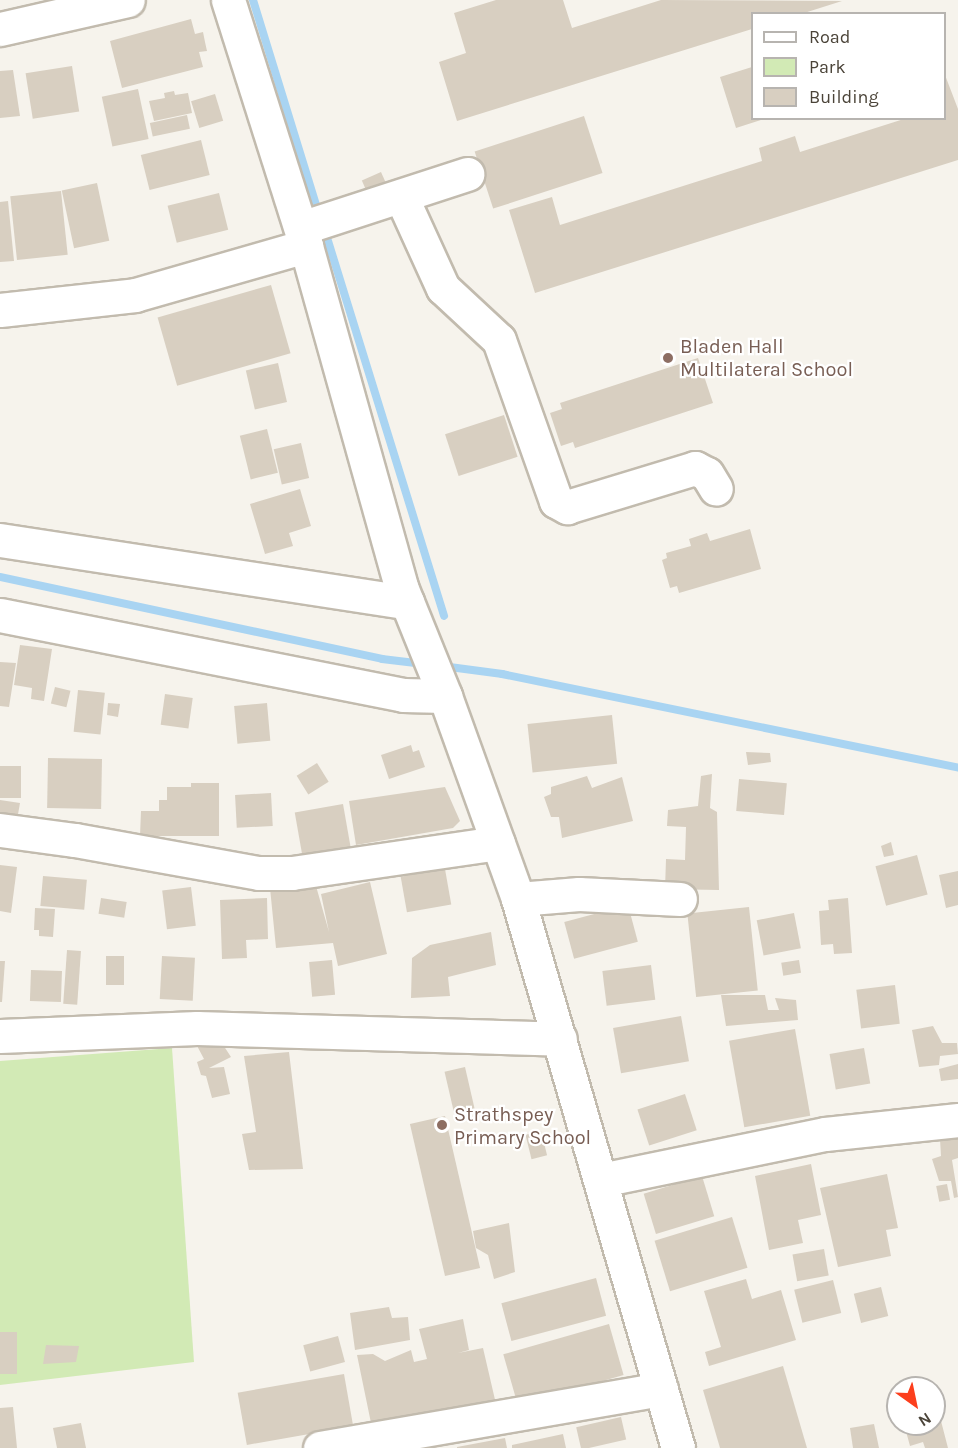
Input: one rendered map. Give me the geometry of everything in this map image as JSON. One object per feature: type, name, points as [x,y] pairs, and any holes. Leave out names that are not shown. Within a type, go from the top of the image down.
[{"type":"street","points":[[0,29],[128,0]]},
{"type":"street","points":[[228,0],[303,237],[407,602],[445,696],[518,899],[678,1448]]},
{"type":"street","points":[[0,310],[135,295],[303,237],[401,196],[467,174]]},
{"type":"street","points":[[401,196],[443,288],[499,340],[556,501],[567,507],[695,468],[707,474],[716,489]]},
{"type":"street","points":[[0,540],[407,602]]},
{"type":"street","points":[[0,615],[403,695],[445,696]]},
{"type":"street","points":[[0,830],[75,840],[259,873],[292,873],[498,843]]},
{"type":"street","points":[[518,899],[579,894],[680,899]]},
{"type":"street","points":[[0,1036],[197,1028],[560,1039]]},
{"type":"street","points":[[601,1180],[825,1134],[958,1120]]},
{"type":"street","points":[[320,1448],[661,1389]]},
{"type":"green space","points":[[172,1048],[194,1362],[0,1385],[0,1061]]},
{"type":"building","points":[[496,0],[563,0],[572,28],[661,0],[842,1],[807,12],[751,12],[751,29],[457,121],[439,62],[466,53],[454,13]]},
{"type":"building","points":[[191,19],[195,34],[203,32],[207,51],[199,52],[203,67],[122,88],[110,41]]},
{"type":"building","points":[[72,66],[79,111],[33,119],[26,73]]},
{"type":"building","points":[[751,67],[751,120],[761,120],[736,128],[720,77]]},
{"type":"building","points":[[13,70],[20,116],[0,118],[0,71]]},
{"type":"building","points":[[946,78],[958,109],[958,160],[535,293],[509,210],[552,197],[560,225],[762,161],[759,148],[795,136],[800,152],[901,120],[946,120]]},
{"type":"building","points":[[138,89],[149,139],[112,147],[102,97]]},
{"type":"building","points":[[174,91],[175,95],[188,93],[192,113],[154,121],[149,101],[165,98],[164,93]]},
{"type":"building","points":[[215,94],[223,121],[199,128],[191,101]]},
{"type":"building","points":[[187,115],[190,129],[153,137],[150,123]]},
{"type":"building","points":[[584,116],[603,173],[493,209],[475,152]]},
{"type":"building","points":[[201,140],[210,175],[150,190],[141,155]]},
{"type":"building","points":[[381,172],[389,190],[370,199],[362,181]]},
{"type":"building","points":[[97,183],[109,241],[74,248],[62,190]]},
{"type":"building","points":[[61,191],[68,255],[17,260],[10,196]]},
{"type":"building","points":[[219,193],[228,230],[177,243],[168,206]]},
{"type":"building","points":[[8,201],[14,261],[0,262],[0,202]]},
{"type":"building","points":[[271,285],[291,353],[177,386],[158,318]]},
{"type":"building","points":[[698,358],[713,403],[575,448],[573,442],[561,446],[550,413],[562,409],[560,403]]},
{"type":"building","points":[[278,363],[287,402],[255,409],[246,370]]},
{"type":"building","points":[[504,415],[518,457],[459,476],[445,434]]},
{"type":"building","points":[[267,429],[278,473],[251,479],[240,436]]},
{"type":"building","points":[[301,443],[309,478],[282,484],[274,449]]},
{"type":"building","points":[[300,489],[311,526],[289,533],[293,546],[265,554],[250,504]]},
{"type":"building","points":[[750,529],[761,569],[679,593],[677,586],[670,588],[662,560],[667,558],[666,553],[691,546],[689,539],[707,533],[710,541]]},
{"type":"building","points":[[20,645],[52,649],[44,701],[31,699],[32,688],[14,685]]},
{"type":"building","points":[[0,662],[16,663],[9,707],[0,706]]},
{"type":"building","points":[[55,687],[71,691],[66,707],[51,703]]},
{"type":"building","points":[[78,690],[105,693],[100,735],[74,732]]},
{"type":"building","points":[[165,694],[193,698],[188,729],[161,725]]},
{"type":"building","points":[[108,703],[120,704],[118,717],[107,715]]},
{"type":"building","points":[[267,703],[270,741],[237,744],[234,706]]},
{"type":"building","points":[[612,715],[617,764],[533,773],[527,724]]},
{"type":"building","points":[[411,745],[413,752],[419,750],[425,767],[389,779],[381,755]]},
{"type":"building","points":[[746,752],[770,753],[771,762],[748,765]]},
{"type":"building","points":[[48,758],[102,759],[101,809],[47,808]]},
{"type":"building","points":[[317,763],[329,782],[308,794],[297,776]]},
{"type":"building","points":[[0,766],[21,766],[21,798],[0,798]]},
{"type":"building","points":[[712,774],[710,808],[717,812],[719,890],[665,889],[666,859],[685,860],[686,827],[667,826],[668,810],[698,806],[701,776]]},
{"type":"building","points":[[587,776],[592,788],[622,777],[633,821],[562,838],[559,817],[551,817],[544,797],[551,794],[551,787]]},
{"type":"building","points":[[739,779],[787,783],[784,815],[736,811]]},
{"type":"building","points":[[191,783],[219,783],[219,836],[140,836],[141,811],[159,811],[159,800],[167,800],[167,787],[191,787]]},
{"type":"building","points":[[445,787],[460,821],[453,828],[356,845],[349,801]]},
{"type":"building","points":[[271,793],[273,826],[237,828],[235,795]]},
{"type":"building","points":[[0,800],[20,803],[17,820],[0,818]]},
{"type":"building","points":[[343,804],[352,857],[304,866],[295,813]]},
{"type":"building","points":[[891,842],[894,855],[884,857],[881,846]]},
{"type":"building","points":[[917,855],[928,895],[886,906],[875,866]]},
{"type":"building","points":[[0,865],[17,867],[11,913],[0,911]]},
{"type":"building","points":[[445,869],[451,904],[407,912],[401,877]]},
{"type":"building","points":[[958,871],[958,905],[946,908],[939,875]]},
{"type":"building","points":[[43,876],[87,880],[84,910],[40,906]]},
{"type":"building","points":[[370,882],[387,954],[338,966],[333,943],[276,948],[270,888],[316,886],[329,932],[321,894]]},
{"type":"building","points":[[191,887],[196,926],[167,929],[162,891]]},
{"type":"building","points":[[101,898],[127,902],[124,918],[98,914]]},
{"type":"building","points":[[267,898],[268,939],[246,940],[247,958],[222,959],[220,900]]},
{"type":"building","points":[[848,898],[852,953],[834,954],[833,944],[821,945],[819,911],[829,910],[828,900]]},
{"type":"building","points":[[628,905],[638,942],[574,959],[564,922]]},
{"type":"building","points":[[749,907],[758,991],[696,997],[687,913]]},
{"type":"building","points":[[35,908],[55,909],[53,937],[39,936],[39,930],[34,930]]},
{"type":"building","points":[[794,913],[801,948],[764,956],[757,920]]},
{"type":"building","points":[[491,932],[496,965],[448,977],[450,996],[411,998],[412,958],[430,945]]},
{"type":"building","points":[[67,950],[81,951],[77,1005],[63,1004]]},
{"type":"building","points":[[106,956],[124,956],[124,985],[106,985]]},
{"type":"building","points":[[162,956],[195,958],[193,1001],[160,999]]},
{"type":"building","points":[[332,960],[335,995],[312,997],[309,962]]},
{"type":"building","points":[[799,960],[801,973],[783,976],[781,963]]},
{"type":"building","points":[[0,961],[5,961],[2,1002],[0,1002]]},
{"type":"building","points":[[651,965],[655,1000],[607,1006],[602,971]]},
{"type":"building","points":[[31,970],[62,971],[61,1002],[30,1001]]},
{"type":"building","points":[[895,985],[900,1024],[861,1028],[856,990]]},
{"type":"building","points":[[721,995],[765,995],[768,1010],[779,1010],[775,998],[796,1000],[798,1020],[726,1026]]},
{"type":"building","points":[[681,1016],[689,1061],[621,1073],[613,1028]]},
{"type":"building","points":[[933,1026],[942,1043],[957,1043],[958,1054],[940,1056],[939,1065],[919,1067],[912,1030]]},
{"type":"building","points":[[795,1029],[810,1116],[744,1127],[729,1041]]},
{"type":"building","points":[[214,1031],[231,1057],[209,1068],[224,1067],[230,1094],[212,1098],[206,1076],[201,1075],[197,1062],[204,1059],[195,1042]]},
{"type":"building","points":[[864,1048],[870,1083],[836,1090],[830,1054]]},
{"type":"building","points":[[289,1052],[303,1169],[249,1170],[242,1134],[256,1132],[244,1056]]},
{"type":"building","points":[[958,1064],[958,1079],[941,1081],[939,1069]]},
{"type":"building","points":[[465,1067],[475,1109],[454,1114],[445,1072]]},
{"type":"building","points":[[685,1094],[697,1130],[649,1146],[637,1109]]},
{"type":"building","points":[[445,1116],[480,1268],[445,1276],[410,1124]]},
{"type":"building","points":[[541,1131],[547,1155],[532,1159],[525,1135]]},
{"type":"building","points":[[958,1135],[958,1158],[952,1160],[958,1197],[954,1198],[951,1181],[939,1181],[932,1159],[941,1156],[940,1139]]},
{"type":"building","points":[[811,1164],[821,1215],[798,1220],[803,1243],[769,1250],[755,1176]]},
{"type":"building","points":[[887,1174],[898,1228],[886,1230],[891,1256],[838,1267],[820,1188]]},
{"type":"building","points":[[702,1176],[714,1216],[656,1234],[644,1194]]},
{"type":"building","points":[[947,1184],[950,1200],[939,1202],[936,1186]]},
{"type":"building","points":[[732,1217],[747,1268],[670,1291],[655,1241]]},
{"type":"building","points":[[509,1223],[515,1272],[494,1279],[488,1255],[476,1248],[473,1231]]},
{"type":"building","points":[[824,1249],[829,1276],[797,1281],[792,1255]]},
{"type":"building","points":[[596,1278],[606,1316],[511,1341],[501,1303]]},
{"type":"building","points":[[746,1279],[752,1299],[781,1290],[796,1340],[709,1366],[705,1352],[721,1347],[704,1291]]},
{"type":"building","points":[[833,1280],[841,1313],[802,1323],[794,1290]]},
{"type":"building","points":[[881,1287],[888,1316],[861,1323],[854,1294]]},
{"type":"building","points":[[389,1307],[392,1318],[408,1317],[410,1340],[355,1350],[350,1313]]},
{"type":"building","points":[[463,1319],[469,1350],[458,1353],[483,1348],[496,1404],[371,1423],[357,1355],[373,1354],[385,1361],[411,1350],[414,1362],[427,1359],[419,1329]]},
{"type":"building","points":[[609,1324],[624,1375],[518,1405],[503,1354]]},
{"type":"building","points":[[0,1332],[17,1332],[17,1374],[0,1374]]},
{"type":"building","points":[[338,1336],[345,1362],[310,1371],[303,1345]]},
{"type":"building","points":[[46,1345],[79,1346],[76,1362],[43,1364]]},
{"type":"building","points":[[783,1366],[807,1448],[720,1448],[703,1390]]},
{"type":"building","points":[[344,1374],[353,1426],[247,1445],[238,1393]]},
{"type":"building","points":[[13,1407],[17,1448],[0,1448],[0,1408]]},
{"type":"building","points":[[621,1417],[626,1439],[581,1448],[576,1427]]},
{"type":"building","points":[[81,1423],[86,1448],[57,1448],[53,1428]]},
{"type":"building","points":[[874,1424],[879,1448],[853,1448],[850,1428]]},
{"type":"building","points":[[563,1434],[566,1448],[512,1448],[512,1445]]},
{"type":"building","points":[[907,1436],[945,1436],[948,1448],[925,1448],[923,1442],[910,1446]]},
{"type":"building","points":[[505,1438],[507,1448],[457,1448],[457,1447]]},
{"type":"waterway","points":[[253,0],[319,214]]},
{"type":"waterway","points":[[324,228],[444,616]]},
{"type":"waterway","points":[[0,577],[382,659],[424,664]]},
{"type":"waterway","points":[[442,666],[502,674],[958,768]]},
{"type":"place","name":"Bladen Hall Multilateral School","points":[[668,358]]},
{"type":"place","name":"Strathspey Primary School","points":[[442,1125]]}]
